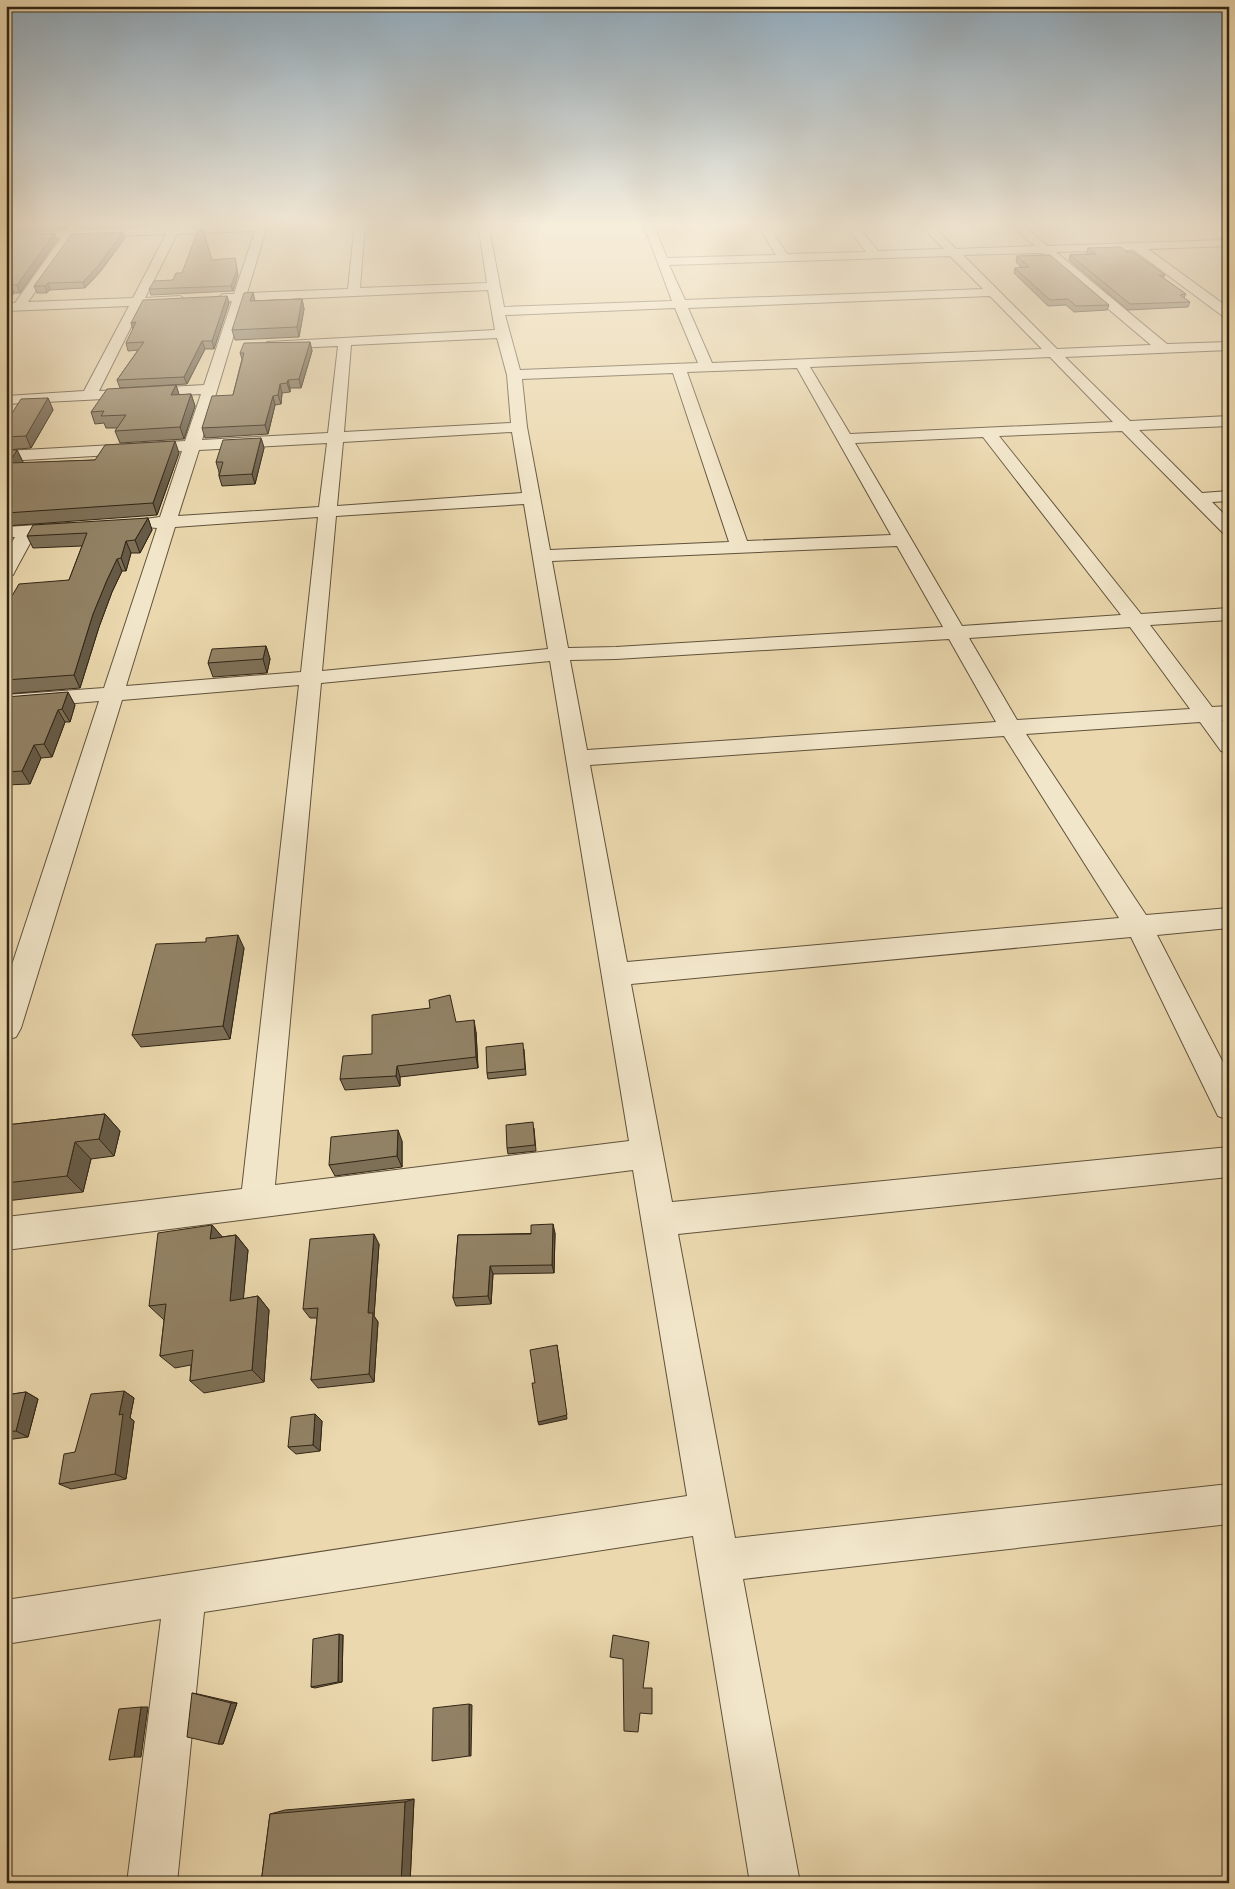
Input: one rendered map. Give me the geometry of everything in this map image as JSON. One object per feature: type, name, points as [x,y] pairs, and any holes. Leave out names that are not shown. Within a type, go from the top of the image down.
[{"type":"street","points":[[89,396],[132,311]]},
{"type":"street","points":[[6,1028],[210,389],[233,347],[237,311]]},
{"type":"street","points":[[498,311],[502,334],[514,375],[519,427],[531,498],[774,1883]]},
{"type":"street","points":[[683,311],[707,367]]},
{"type":"street","points":[[1012,311],[1229,529]]},
{"type":"street","points":[[1120,311],[1164,348]]},
{"type":"street","points":[[261,345],[502,334]]},
{"type":"street","points":[[257,1203],[345,342]]},
{"type":"street","points":[[514,375],[1229,346]]},
{"type":"street","points":[[801,363],[900,540],[1010,727],[1140,926],[1229,1106]]},
{"type":"street","points":[[678,368],[740,547]]},
{"type":"street","points":[[6,400],[210,389]]},
{"type":"street","points":[[843,439],[1229,421]]},
{"type":"street","points":[[6,456],[519,427]]},
{"type":"street","points":[[987,432],[1136,621],[1229,746]]},
{"type":"street","points":[[1197,498],[1229,496]]},
{"type":"street","points":[[130,524],[531,498]]},
{"type":"street","points":[[6,532],[83,527]]},
{"type":"street","points":[[6,571],[27,531]]},
{"type":"street","points":[[541,556],[900,540]]},
{"type":"street","points":[[6,702],[311,678],[559,654],[634,652],[955,633],[1229,614]]},
{"type":"street","points":[[577,758],[1229,713]]},
{"type":"street","points":[[615,974],[1229,918]]},
{"type":"street","points":[[6,1234],[646,1154]]},
{"type":"street","points":[[658,1220],[1229,1162]]},
{"type":"street","points":[[718,1561],[1229,1504]]},
{"type":"street","points":[[6,1622],[709,1514]]},
{"type":"street","points":[[152,1883],[185,1594]]},
{"type":"building","points":[[137,311],[222,311],[212,341],[202,341],[184,377],[117,380],[144,342],[126,343],[136,322],[131,323]]},
{"type":"building","points":[[238,311],[300,311],[297,327],[232,330]]},
{"type":"building","points":[[310,342],[299,379],[288,380],[287,383],[280,384],[278,395],[273,396],[265,425],[202,428],[212,396],[233,395],[244,353],[240,353],[244,343]]},
{"type":"building","points":[[176,385],[171,395],[191,394],[180,427],[115,431],[126,415],[101,416],[104,411],[91,412],[107,389]]},
{"type":"building","points":[[48,398],[26,436],[6,437],[6,418],[9,418],[21,399]]},
{"type":"building","points":[[261,438],[252,474],[219,476],[223,462],[216,462],[223,440]]},
{"type":"building","points":[[175,441],[153,503],[6,513],[6,450],[17,450],[9,463],[95,460],[105,445]]},
{"type":"building","points":[[148,518],[135,540],[126,541],[121,558],[117,559],[107,580],[93,614],[74,675],[6,680],[6,606],[19,584],[69,580],[87,533],[27,536],[33,525]]},
{"type":"building","points":[[266,646],[263,659],[208,663],[212,649]]},
{"type":"building","points":[[68,692],[62,709],[58,710],[44,744],[34,745],[22,771],[6,772],[6,730],[8,727],[6,727],[6,697]]},
{"type":"building","points":[[238,935],[223,1026],[132,1035],[156,944],[206,942],[206,938]]},
{"type":"building","points":[[450,995],[456,1022],[474,1020],[476,1057],[397,1066],[396,1076],[340,1079],[343,1056],[372,1054],[372,1015],[430,1008],[429,1000]]},
{"type":"building","points":[[523,1043],[525,1069],[487,1073],[486,1047]]},
{"type":"building","points":[[105,1114],[99,1139],[75,1142],[67,1176],[6,1183],[6,1125]]},
{"type":"building","points":[[533,1122],[535,1145],[507,1148],[506,1125]]},
{"type":"building","points":[[398,1130],[397,1156],[329,1165],[331,1137]]},
{"type":"building","points":[[553,1224],[552,1265],[490,1266],[488,1296],[453,1298],[458,1235],[531,1234],[531,1225]]},
{"type":"building","points":[[212,1225],[210,1239],[236,1235],[230,1301],[258,1296],[252,1370],[190,1381],[193,1350],[160,1356],[166,1304],[149,1306],[158,1233]]},
{"type":"building","points":[[374,1234],[368,1313],[373,1313],[369,1374],[311,1380],[318,1308],[303,1309],[310,1239]]},
{"type":"building","points":[[557,1345],[567,1415],[538,1422],[532,1383],[535,1383],[530,1350]]},
{"type":"building","points":[[124,1391],[119,1415],[123,1414],[115,1474],[59,1484],[64,1454],[75,1452],[91,1394]]},
{"type":"building","points":[[26,1392],[16,1431],[6,1432],[6,1395]]},
{"type":"building","points":[[315,1414],[313,1445],[288,1447],[291,1417]]},
{"type":"building","points":[[339,1634],[338,1682],[311,1687],[313,1639]]},
{"type":"building","points":[[613,1635],[649,1642],[643,1688],[652,1688],[652,1714],[640,1713],[638,1732],[624,1731],[623,1659],[610,1657]]},
{"type":"building","points":[[192,1693],[231,1703],[218,1744],[187,1737]]},
{"type":"building","points":[[469,1704],[469,1756],[432,1761],[433,1708]]},
{"type":"building","points":[[141,1707],[134,1757],[109,1760],[119,1709]]},
{"type":"building","points":[[405,1802],[401,1883],[261,1883],[270,1814]]}]
